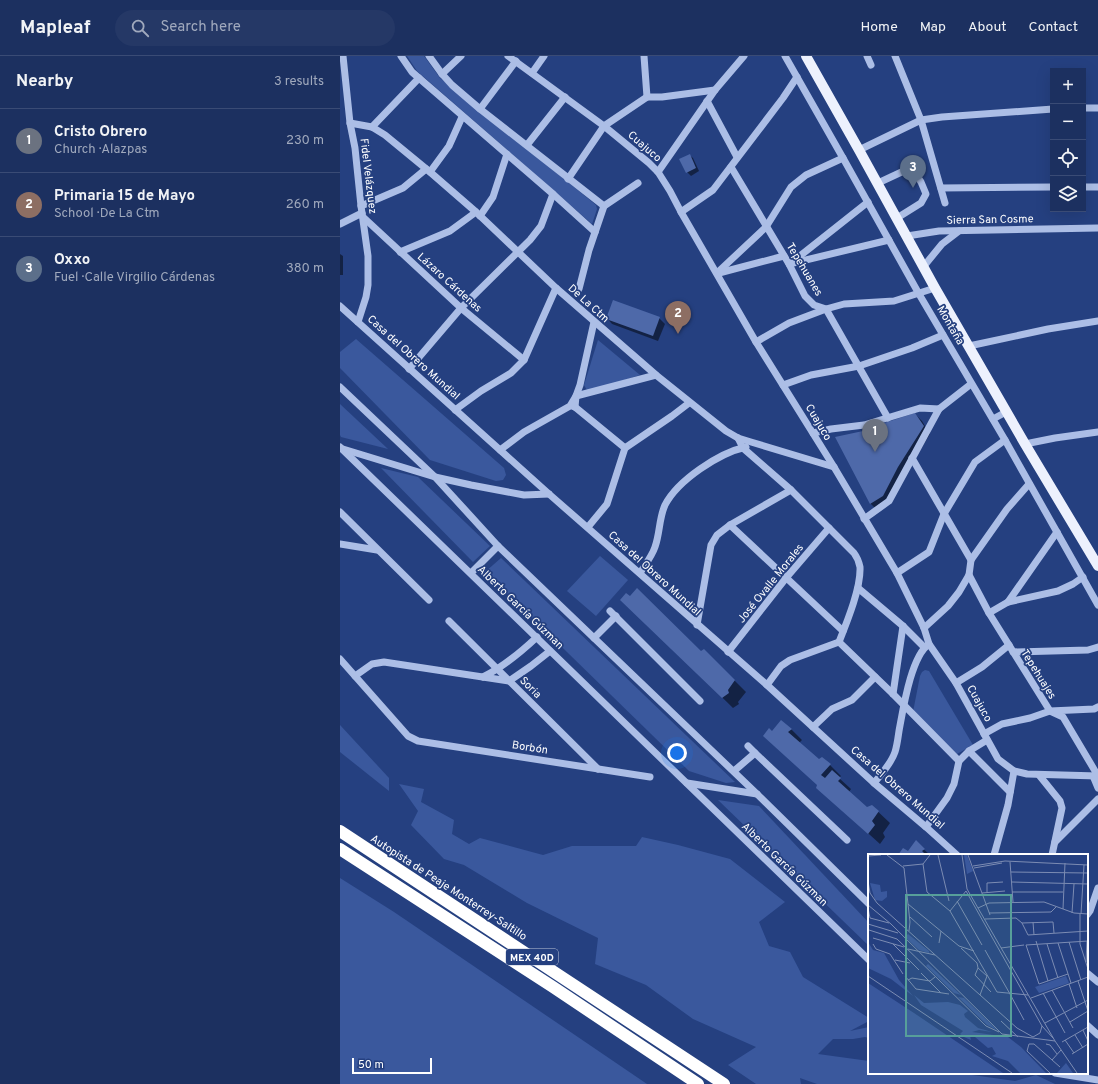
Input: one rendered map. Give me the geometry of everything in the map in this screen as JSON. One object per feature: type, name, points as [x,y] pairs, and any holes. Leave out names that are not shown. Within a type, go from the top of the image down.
[{"type":"highway","name":"Autopista de Peaje Monterrey-Saltillo","points":[[340,831],[724,1084]]},
{"type":"highway","name":"MEX 40D","points":[[340,849],[553,987],[698,1084]]},
{"type":"main road","name":"Montaña","points":[[806,56],[878,183],[935,288],[1006,412],[1098,566]]},
{"type":"street","points":[[401,56],[412,72],[595,232]]},
{"type":"street","points":[[429,56],[452,85],[480,109],[604,206]]},
{"type":"street","points":[[442,74],[461,56]]},
{"type":"street","name":"Cuajuco","points":[[508,56],[604,126],[650,163],[658,172],[670,190],[681,212],[756,342],[784,385],[897,573],[924,628],[926,646],[956,683],[998,759],[1014,771],[1027,774],[1096,776]]},
{"type":"street","points":[[532,73],[544,56]]},
{"type":"street","points":[[644,56],[647,97]]},
{"type":"street","points":[[658,172],[715,90],[744,56]]},
{"type":"street","name":"Montaña","points":[[785,56],[844,158],[919,294],[1005,440],[1098,605]]},
{"type":"street","points":[[867,56],[871,65]]},
{"type":"street","points":[[895,56],[921,120],[945,203]]},
{"type":"street","name":"Fidel Velázquez","points":[[346,57],[350,123],[355,148],[369,272],[366,297],[358,322]]},
{"type":"street","points":[[480,109],[516,61]]},
{"type":"street","points":[[681,212],[713,190],[731,167],[737,156],[783,98],[797,77]]},
{"type":"street","points":[[372,127],[419,78]]},
{"type":"street","points":[[568,179],[604,126],[647,97],[662,97],[715,90]]},
{"type":"street","points":[[527,145],[565,97]]},
{"type":"street","points":[[707,101],[737,156]]},
{"type":"street","points":[[1086,108],[1098,108]]},
{"type":"street","points":[[859,150],[921,120],[942,117],[1050,109]]},
{"type":"street","points":[[340,224],[403,188],[428,170],[449,146],[462,116]]},
{"type":"street","name":"De La Ctm","points":[[350,123],[372,127],[428,170],[478,214],[517,252],[594,322],[689,403],[726,431],[738,438],[834,467]]},
{"type":"street","points":[[400,252],[450,231],[478,214],[493,197],[507,154]]},
{"type":"street","points":[[717,273],[766,227],[791,187],[806,176],[844,158]]},
{"type":"street","name":"Tepehuanes","points":[[731,167],[789,264],[805,296],[814,305],[826,309],[888,418]]},
{"type":"street","points":[[878,183],[908,169],[913,170],[921,182],[926,194],[921,203],[897,218]]},
{"type":"street","points":[[579,289],[604,206],[638,184]]},
{"type":"street","points":[[1086,187],[1098,186]]},
{"type":"street","points":[[941,188],[1050,187]]},
{"type":"street","points":[[409,369],[461,308],[530,240],[540,226],[553,194]]},
{"type":"street","points":[[789,264],[868,202]]},
{"type":"street","name":"Lázaro Cárdenas","points":[[362,212],[400,252],[461,308],[524,360]]},
{"type":"street","name":"Sierra San Cosme","points":[[907,236],[939,231],[1098,228]]},
{"type":"street","points":[[924,266],[942,244],[959,231]]},
{"type":"street","points":[[789,264],[889,240]]},
{"type":"street","points":[[717,273],[784,256]]},
{"type":"street","points":[[455,410],[481,391],[511,373],[524,360],[556,288]]},
{"type":"street","points":[[756,342],[789,323],[826,309],[844,304],[894,301],[935,288]]},
{"type":"street","name":"Casa del Obrero Mundial","points":[[340,306],[549,494],[767,685],[874,783],[956,854]]},
{"type":"street","points":[[969,346],[1048,329],[1098,321]]},
{"type":"street","points":[[500,450],[524,432],[572,406],[580,385],[594,322]]},
{"type":"street","points":[[784,385],[811,375],[859,366],[912,348],[943,335]]},
{"type":"street","points":[[576,396],[656,375]]},
{"type":"street","points":[[864,519],[889,500],[939,409],[971,384]]},
{"type":"street","points":[[340,387],[435,477],[498,546],[868,900]]},
{"type":"street","points":[[588,527],[607,504],[625,448],[689,403]]},
{"type":"street","points":[[572,406],[625,448]]},
{"type":"street","points":[[813,433],[864,425],[920,408],[939,409]]},
{"type":"street","points":[[993,420],[1006,412]]},
{"type":"street","points":[[1025,444],[1098,432]]},
{"type":"street","points":[[738,438],[743,448],[791,490],[854,553],[860,568],[858,588],[839,642],[790,660],[781,666],[767,685]]},
{"type":"street","points":[[897,573],[929,552],[944,514],[975,462],[1005,440]]},
{"type":"street","points":[[640,573],[655,547],[665,506],[674,491],[699,469],[743,448],[760,445]]},
{"type":"street","points":[[341,448],[435,477],[524,495],[549,494]]},
{"type":"street","name":"Alberto García Gúzman","points":[[341,448],[868,959]]},
{"type":"street","points":[[912,458],[971,560]]},
{"type":"street","points":[[924,628],[948,606],[959,592],[969,575],[971,560],[1007,509],[1029,484]]},
{"type":"street","points":[[697,625],[711,545],[717,534],[791,490]]},
{"type":"street","points":[[340,512],[429,600]]},
{"type":"street","points":[[730,525],[843,631]]},
{"type":"street","name":"José Ovalle Morales","points":[[728,652],[786,578],[829,528]]},
{"type":"street","points":[[1008,602],[1057,532]]},
{"type":"street","points":[[340,544],[377,550]]},
{"type":"street","points":[[471,573],[498,546]]},
{"type":"street","name":"Tepehuajes","points":[[969,575],[1013,652],[1050,711],[1063,717],[1096,776],[1098,788]]},
{"type":"street","points":[[990,613],[1008,602],[1058,591],[1073,584],[1082,577]]},
{"type":"street","points":[[858,588],[926,646],[916,659],[904,706],[895,752],[887,766],[874,783]]},
{"type":"street","points":[[594,638],[613,614],[700,701]]},
{"type":"street","name":"Soria","points":[[449,622],[598,769]]},
{"type":"street","points":[[893,694],[903,626]]},
{"type":"street","points":[[483,678],[519,654],[537,637]]},
{"type":"street","points":[[839,642],[875,676],[959,761]]},
{"type":"street","points":[[956,683],[982,667],[1009,645]]},
{"type":"street","points":[[1013,652],[1088,650],[1098,647]]},
{"type":"street","points":[[340,659],[355,676],[372,664],[384,662],[509,681],[550,651]]},
{"type":"street","name":"Borbón","points":[[355,676],[408,736],[418,741],[650,777]]},
{"type":"street","points":[[813,727],[832,709],[852,700],[875,676]]},
{"type":"street","points":[[926,827],[947,798],[954,784],[959,761],[1002,724],[1030,718],[1050,711],[1094,709],[1098,707]]},
{"type":"street","points":[[748,746],[847,840]]},
{"type":"street","points":[[969,751],[1010,792]]},
{"type":"street","points":[[734,771],[755,753]]},
{"type":"street","points":[[994,854],[1008,805],[1014,771]]},
{"type":"street","points":[[1039,775],[1060,801],[1062,808],[1052,854]]},
{"type":"street","points":[[686,783],[758,794]]},
{"type":"street","points":[[1055,842],[1098,799]]},
{"type":"street","points":[[1088,914],[1098,888]]},
{"type":"street","points":[[1088,974],[1098,982]]},
{"type":"street","points":[[1088,1026],[1098,1035]]},
{"type":"street","points":[[1061,1074],[1098,1080]]},
{"type":"shaded area","points":[[407,56],[424,56],[440,78],[596,205],[597,209],[592,224],[417,71]]},
{"type":"shaded area","points":[[356,339],[504,468],[506,475],[503,480],[496,481],[430,460],[340,368],[340,352]]},
{"type":"shaded area","points":[[598,340],[640,375],[588,392],[584,385]]},
{"type":"shaded area","points":[[340,404],[388,449],[341,437]]},
{"type":"shaded area","points":[[381,468],[418,477],[490,546],[473,562]]},
{"type":"shaded area","points":[[600,556],[628,580],[596,616],[567,591]]},
{"type":"shaded area","points":[[501,558],[735,782],[726,783],[689,771],[485,572]]},
{"type":"shaded area","points":[[925,670],[929,671],[973,745],[957,754],[913,712],[920,676]]},
{"type":"shaded area","points":[[340,725],[389,778],[389,791],[340,752]]},
{"type":"shaded area","points":[[399,784],[424,789],[421,802],[454,820],[452,834],[469,844],[480,838],[543,855],[572,846],[636,846],[642,837],[730,859],[785,902],[759,922],[769,946],[790,952],[803,977],[868,1017],[868,1022],[850,1031],[868,1027],[868,1038],[833,1039],[818,1054],[868,1061],[868,1074],[965,1074],[1015,1081],[1036,1075],[1055,1084],[817,1084],[800,1078],[801,1084],[756,1084],[728,1065],[756,1047],[693,1019],[646,985],[595,964],[598,938],[527,903],[464,865],[444,859],[411,825],[418,811]]},
{"type":"shaded area","points":[[718,800],[759,806],[868,922],[868,945]]},
{"type":"shaded area","points":[[340,878],[394,912],[647,1084],[340,1084]]},
{"type":"building","points":[[690,154],[696,168],[686,173],[679,159]]},
{"type":"building","points":[[613,300],[660,317],[653,336],[606,319]]},
{"type":"building","points":[[915,413],[924,426],[898,467],[883,496],[870,504],[835,437],[863,431],[866,433],[877,428],[878,425]]},
{"type":"building","points":[[637,588],[701,651],[704,649],[735,680],[728,690],[729,693],[722,698],[620,600],[626,593],[630,596]]},
{"type":"building","points":[[781,720],[792,729],[788,732],[819,759],[822,757],[831,764],[821,775],[825,778],[832,770],[841,778],[838,781],[867,807],[872,805],[879,811],[872,821],[875,825],[868,834],[816,788],[817,785],[763,736],[769,728],[772,731]]},
{"type":"building","points":[[916,840],[925,849],[922,851],[925,854],[899,854],[903,848],[908,851]]},
{"type":"place","name":"Oxxo","points":[[913,188]]},
{"type":"place","name":"Primaria 15 de Mayo","points":[[678,334]]},
{"type":"place","name":"Cristo Obrero","points":[[875,452]]}]
